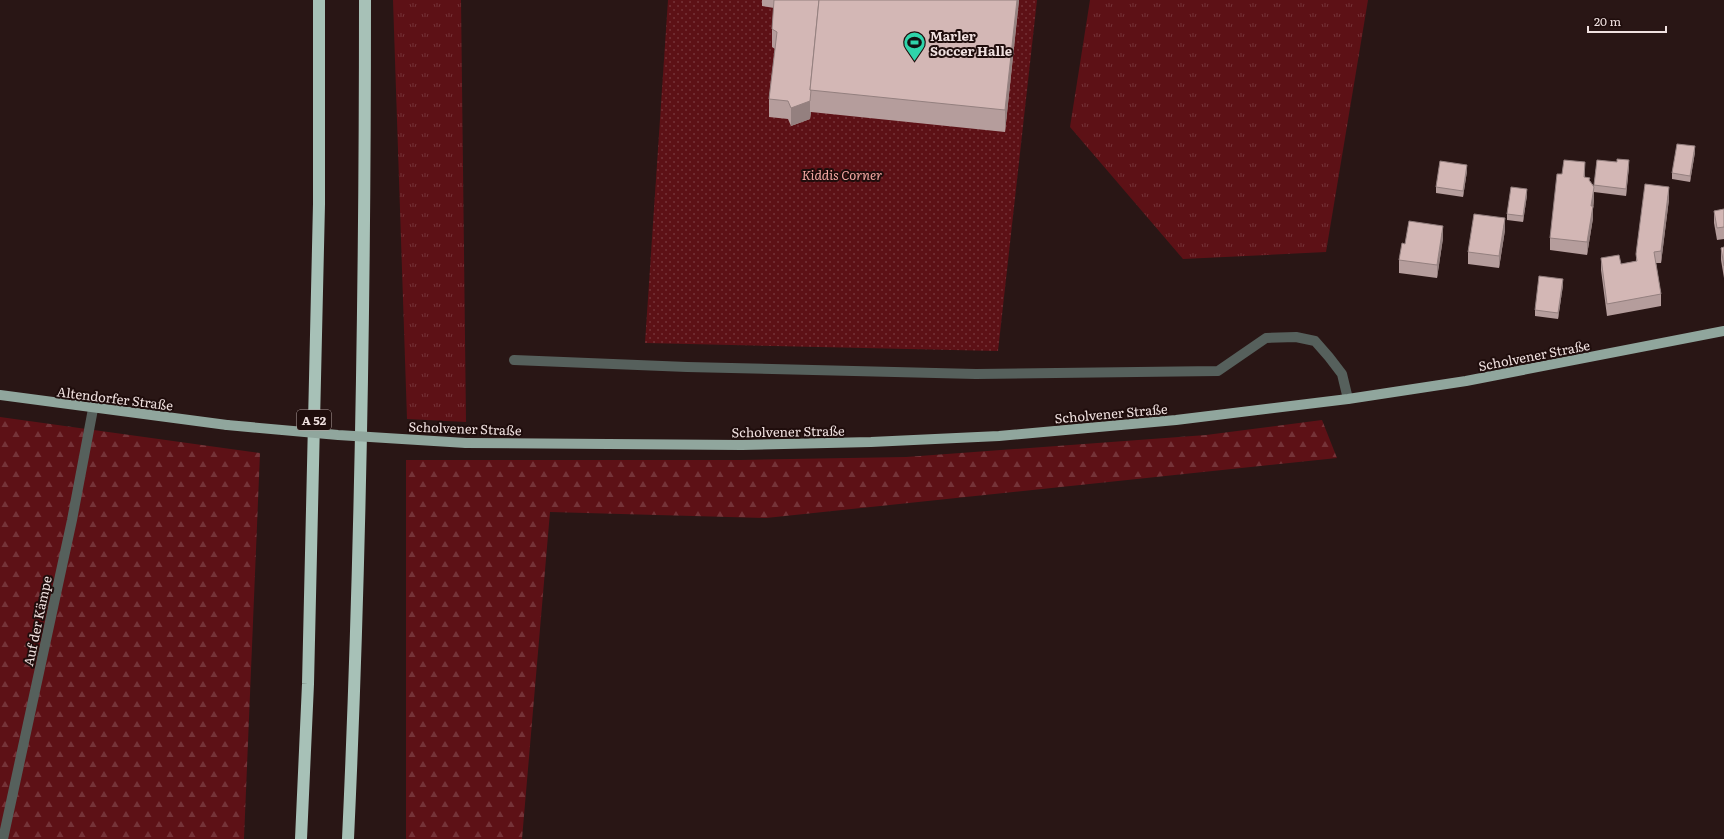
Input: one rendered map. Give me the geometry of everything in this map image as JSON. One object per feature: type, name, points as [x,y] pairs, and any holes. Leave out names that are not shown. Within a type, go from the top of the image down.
[{"type":"highway","name":"A 52","points":[[301,839],[308,684],[319,204],[319,0]]},
{"type":"highway","points":[[348,839],[355,689],[365,206],[365,0]]},
{"type":"main road","name":"Scholvener Straße","points":[[227,425],[466,442],[617,445],[742,445],[870,442],[999,436],[1153,422],[1348,399],[1466,381],[1724,331]]},
{"type":"main road","name":"Altendorfer Straße","points":[[0,395],[93,409],[227,425]]},
{"type":"street","points":[[514,360],[687,367],[976,374],[1218,371],[1266,338],[1296,337],[1315,341],[1329,357],[1342,374],[1348,399]]},
{"type":"street","name":"Auf der Kämpe","points":[[3,839],[72,520],[93,409]]},
{"type":"green space","points":[[393,0],[461,0],[466,422],[407,419]]},
{"type":"green space","name":"Kiddis Corner","points":[[668,0],[1037,0],[998,351],[645,343]]},
{"type":"green space","points":[[1090,0],[1368,0],[1326,252],[1183,259],[1070,127]]},
{"type":"green space","points":[[0,417],[260,453],[244,839],[0,839]]},
{"type":"green space","points":[[1322,420],[1337,458],[766,518],[550,512],[522,839],[406,839],[406,460],[741,460],[906,457],[1206,435]]},
{"type":"building","points":[[774,0],[819,0],[810,101],[791,108],[788,101],[769,99],[777,32],[772,29]]},
{"type":"building","name":"Marler Soccer Halle","points":[[819,0],[1017,0],[1005,110],[810,90]]},
{"type":"building","points":[[1677,144],[1695,146],[1690,176],[1672,173]]},
{"type":"building","points":[[1617,159],[1629,160],[1626,189],[1594,185],[1597,160],[1617,162]]},
{"type":"building","points":[[1564,160],[1585,162],[1584,177],[1590,178],[1589,180],[1594,187],[1591,206],[1593,206],[1587,242],[1550,238],[1557,174],[1562,174]]},
{"type":"building","points":[[1440,161],[1467,165],[1463,191],[1436,187]]},
{"type":"building","points":[[1645,184],[1669,187],[1661,251],[1654,252],[1661,294],[1607,304],[1601,258],[1619,255],[1621,264],[1637,261],[1636,254]]},
{"type":"building","points":[[1511,187],[1527,189],[1523,216],[1507,214]]},
{"type":"building","points":[[1724,209],[1724,227],[1717,228],[1714,211]]},
{"type":"building","points":[[1474,214],[1505,218],[1499,256],[1468,252]]},
{"type":"building","points":[[1409,221],[1443,226],[1437,265],[1399,260],[1402,243],[1405,244]]},
{"type":"building","points":[[1724,247],[1724,266],[1721,248]]},
{"type":"building","points":[[1539,276],[1563,279],[1558,313],[1535,310]]},
{"type":"place","name":"Marler Soccer Halle","points":[[914,62]]}]
